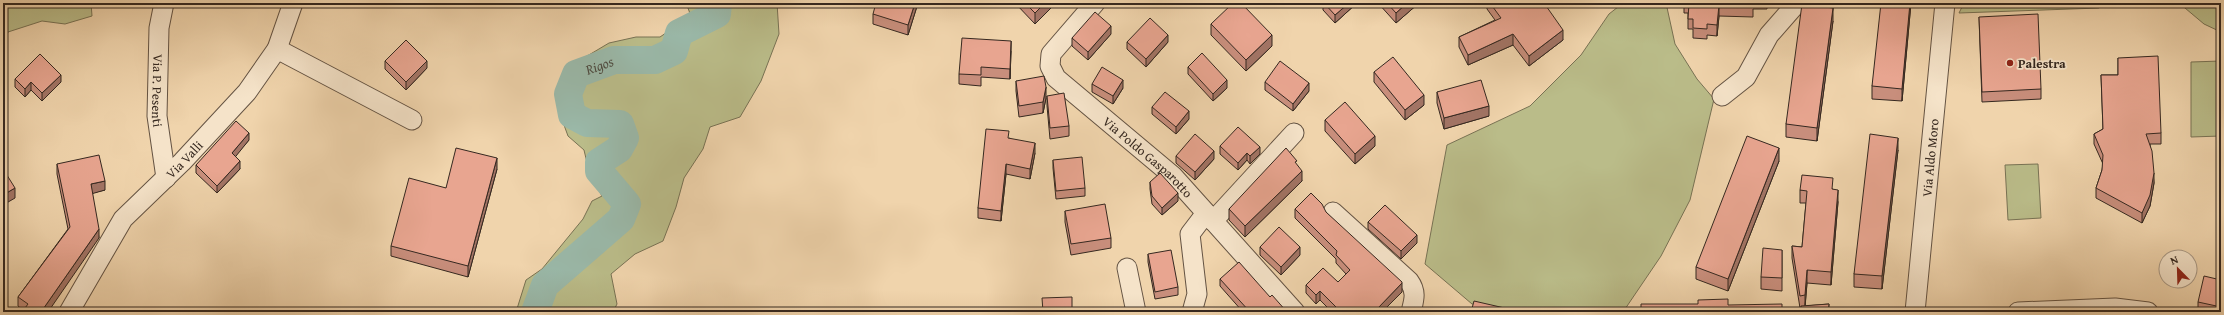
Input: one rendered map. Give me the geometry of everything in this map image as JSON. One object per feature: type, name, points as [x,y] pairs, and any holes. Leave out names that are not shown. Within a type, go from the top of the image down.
[{"type":"street","name":"Via P. Pesenti","points":[[164,3],[159,28],[156,116],[166,178]]},
{"type":"street","name":"Via Valli","points":[[70,312],[123,219],[166,178],[247,92],[278,49],[293,3]]},
{"type":"street","name":"Via Poldo Gasparotto","points":[[1096,3],[1051,54],[1050,66],[1056,78],[1173,176],[1295,312]]},
{"type":"street","points":[[1722,96],[1746,77],[1769,35],[1796,3]]},
{"type":"street","name":"Via Aldo Moro","points":[[1915,312],[1945,3]]},
{"type":"street","points":[[278,49],[412,120]]},
{"type":"street","points":[[1192,312],[1197,294],[1190,234],[1294,133]]},
{"type":"street","points":[[1334,212],[1409,281],[1414,288],[1415,296],[1412,312]]},
{"type":"street","points":[[1127,268],[1136,312]]},
{"type":"street","points":[[2018,312],[2138,311]]},
{"type":"green space","points":[[10,3],[91,3],[92,16],[65,24],[42,21],[8,32],[3,43],[3,9]]},
{"type":"green space","points":[[686,3],[777,3],[779,34],[761,81],[740,117],[710,127],[703,149],[684,178],[676,207],[663,241],[635,254],[611,274],[617,304],[613,312],[516,312],[526,280],[542,269],[583,219],[592,201],[602,196],[596,185],[596,176],[588,167],[584,150],[568,136],[560,114],[572,65],[609,43],[636,37],[660,37],[691,16]]},
{"type":"green space","points":[[1623,3],[1666,3],[1675,44],[1697,79],[1714,99],[1690,200],[1661,256],[1623,312],[1524,312],[1472,304],[1425,264],[1447,145],[1530,106],[1581,55],[1609,14]]},
{"type":"green space","points":[[1964,3],[2105,3],[2099,8],[1959,13]]},
{"type":"green space","points":[[2179,3],[2221,3],[2221,32],[2204,24]]},
{"type":"green space","points":[[2221,61],[2221,136],[2191,137],[2191,62]]},
{"type":"green space","points":[[2038,164],[2041,218],[2008,220],[2005,165]]},
{"type":"building","points":[[876,3],[915,3],[908,25],[873,14]]},
{"type":"building","points":[[1025,3],[1045,3],[1035,13]]},
{"type":"building","points":[[1233,3],[1241,3],[1272,35],[1246,60],[1211,24]]},
{"type":"building","points":[[1324,3],[1349,3],[1335,15]]},
{"type":"building","points":[[1387,3],[1407,3],[1396,13]]},
{"type":"building","points":[[1490,3],[1544,3],[1563,30],[1529,56],[1513,34],[1468,55],[1459,37],[1501,18]]},
{"type":"building","points":[[1689,3],[1753,3],[1753,6],[1719,5],[1717,25],[1707,24],[1707,29],[1693,28],[1693,19],[1688,19]]},
{"type":"building","points":[[1881,3],[1910,3],[1902,89],[1872,86]]},
{"type":"building","points":[[1802,4],[1833,8],[1817,128],[1786,124]]},
{"type":"building","points":[[1095,12],[1111,26],[1088,52],[1072,38]]},
{"type":"building","name":"Palestra","points":[[2038,14],[2041,89],[1982,92],[1979,17]]},
{"type":"building","points":[[1150,18],[1168,35],[1146,59],[1127,42]]},
{"type":"building","points":[[962,38],[1011,41],[1010,69],[981,67],[981,75],[959,74]]},
{"type":"building","points":[[406,40],[427,61],[406,82],[385,61]]},
{"type":"building","points":[[1202,53],[1227,80],[1213,94],[1188,67]]},
{"type":"building","points":[[40,54],[61,75],[42,93],[31,82],[25,89],[15,79]]},
{"type":"building","points":[[2158,56],[2161,133],[2146,134],[2152,151],[2154,173],[2150,195],[2142,213],[2096,188],[2102,170],[2103,155],[2094,134],[2103,129],[2101,75],[2118,75],[2118,58]]},
{"type":"building","points":[[1393,57],[1424,95],[1405,110],[1374,72]]},
{"type":"building","points":[[1280,61],[1309,83],[1293,104],[1265,82]]},
{"type":"building","points":[[1102,67],[1123,80],[1113,96],[1092,84]]},
{"type":"building","points":[[1044,76],[1046,87],[1043,102],[1019,106],[1016,81]]},
{"type":"building","points":[[1481,80],[1489,106],[1444,118],[1437,92]]},
{"type":"building","points":[[1165,92],[1189,111],[1176,127],[1152,107]]},
{"type":"building","points":[[1064,93],[1069,126],[1050,128],[1047,96]]},
{"type":"building","points":[[1345,102],[1375,136],[1355,154],[1325,120]]},
{"type":"building","points":[[236,121],[249,133],[232,153],[240,161],[217,186],[196,165]]},
{"type":"building","points":[[1238,127],[1260,147],[1250,156],[1247,153],[1238,163],[1220,146]]},
{"type":"building","points":[[986,129],[1009,131],[1008,138],[1035,143],[1030,169],[1006,164],[1001,211],[978,208]]},
{"type":"building","points":[[1195,134],[1214,151],[1195,172],[1176,156]]},
{"type":"building","points":[[1870,134],[1898,138],[1882,276],[1854,274]]},
{"type":"building","points":[[1747,136],[1779,148],[1728,279],[1696,267]]},
{"type":"building","points":[[456,148],[497,158],[468,266],[391,246],[409,178],[446,188]]},
{"type":"building","points":[[1286,148],[1297,161],[1295,162],[1302,171],[1245,226],[1229,209]]},
{"type":"building","points":[[99,155],[105,181],[91,184],[99,229],[41,312],[22,312],[28,304],[18,297],[70,227],[57,164]]},
{"type":"building","points":[[1082,157],[1085,188],[1056,191],[1053,160]]},
{"type":"building","points":[[5,172],[15,188],[3,195],[3,173]]},
{"type":"building","points":[[1160,173],[1178,193],[1162,208],[1152,196],[1150,182]]},
{"type":"building","points":[[1802,175],[1833,178],[1832,189],[1838,190],[1831,272],[1807,270],[1805,295],[1800,296],[1792,246],[1802,247],[1807,191],[1800,190]]},
{"type":"building","points":[[1311,193],[1322,204],[1326,212],[1402,282],[1378,308],[1384,312],[1341,312],[1320,291],[1316,295],[1306,285],[1323,268],[1338,282],[1350,270],[1336,255],[1337,251],[1295,209]]},
{"type":"building","points":[[1105,204],[1111,238],[1071,244],[1065,211]]},
{"type":"building","points":[[1385,205],[1417,235],[1401,251],[1368,222]]},
{"type":"building","points":[[1279,227],[1300,247],[1281,267],[1260,247]]},
{"type":"building","points":[[1763,248],[1782,250],[1782,278],[1761,277]]},
{"type":"building","points":[[1171,250],[1178,287],[1155,292],[1148,254]]},
{"type":"building","points":[[1239,262],[1270,297],[1272,295],[1287,312],[1250,312],[1220,279]]},
{"type":"building","points":[[2204,276],[2221,280],[2221,307],[2198,302]]},
{"type":"building","points":[[1072,297],[1072,312],[1043,312],[1042,298]]},
{"type":"building","points":[[1728,299],[1728,305],[1782,304],[1782,312],[1641,312],[1641,304],[1698,304],[1698,300]]},
{"type":"building","points":[[1474,301],[1522,312],[1471,312]]},
{"type":"building","points":[[1829,304],[1828,312],[1802,312],[1801,306]]},
{"type":"building","points":[[915,308],[937,312],[914,312]]},
{"type":"waterway","name":"Rigos","points":[[535,312],[545,285],[621,219],[627,204],[599,171],[599,162],[619,149],[625,138],[620,124],[587,123],[572,115],[568,94],[576,74],[614,60],[655,60],[674,51],[679,33],[717,14],[718,3]]},
{"type":"place","name":"Palestra","points":[[2010,63]]}]
